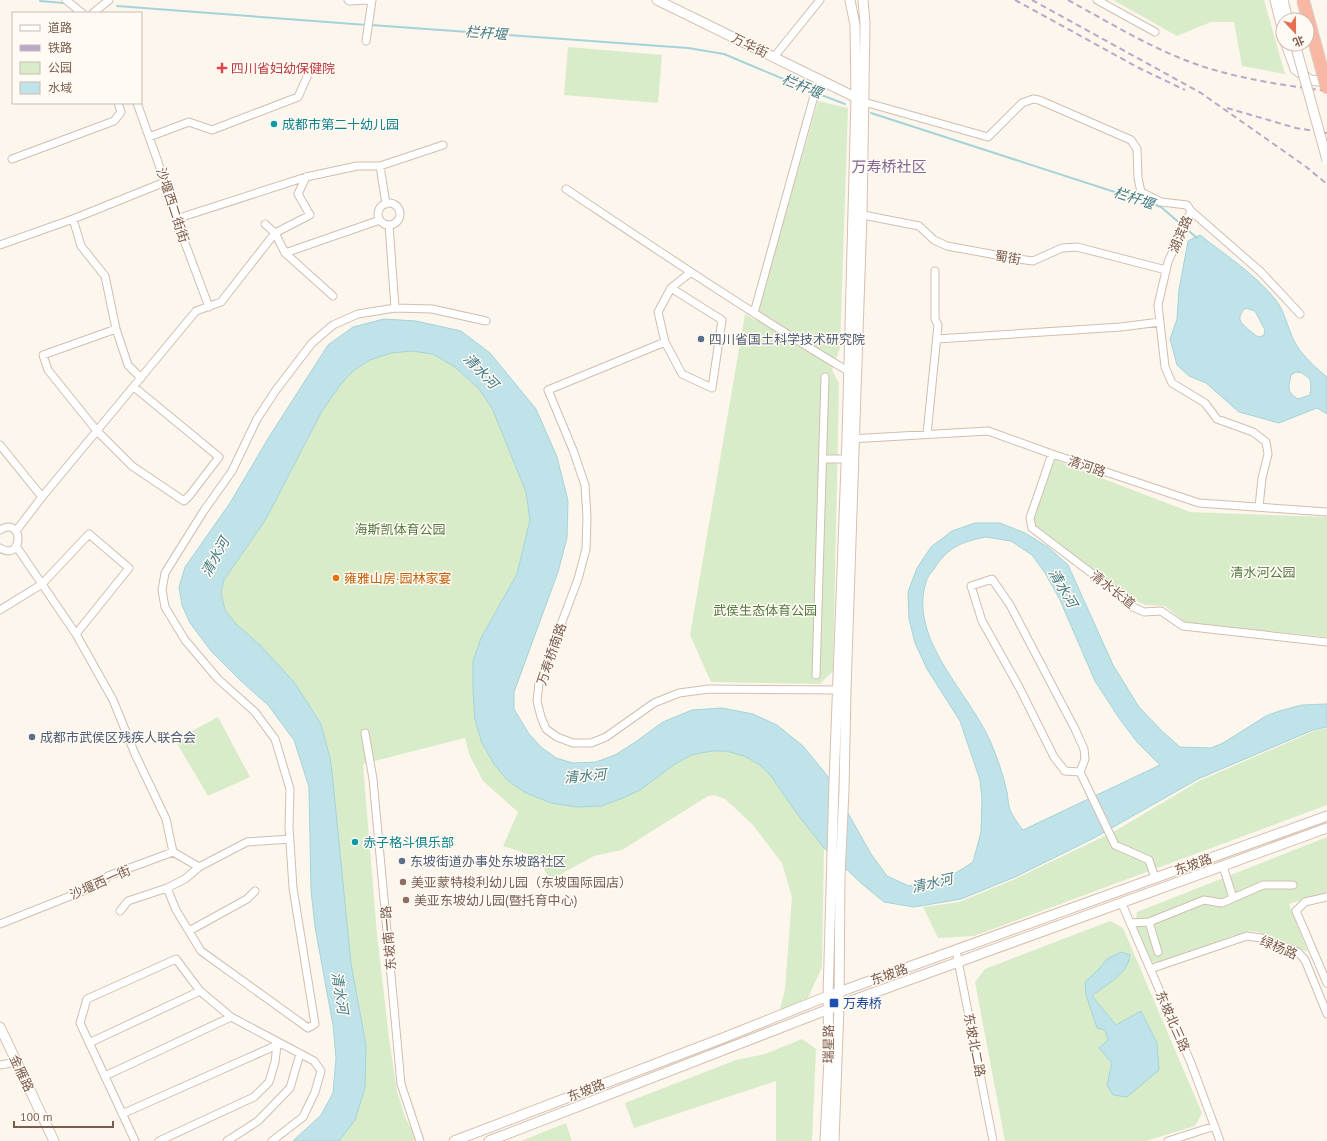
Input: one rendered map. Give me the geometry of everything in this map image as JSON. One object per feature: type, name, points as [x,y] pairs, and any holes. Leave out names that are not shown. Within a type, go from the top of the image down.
[{"type":"highway","points":[[1303,0],[1327,88]]},
{"type":"street","points":[[66,0],[81,12]]},
{"type":"street","points":[[94,12],[109,0]]},
{"type":"street","points":[[348,0],[368,0]]},
{"type":"street","points":[[366,41],[372,0]]},
{"type":"street","name":"万华街","points":[[657,0],[819,78],[860,100]]},
{"type":"street","points":[[774,57],[820,0]]},
{"type":"street","points":[[850,0],[855,25],[860,100]]},
{"type":"street","points":[[836,876],[834,783],[842,690],[860,100],[866,23],[863,0]]},
{"type":"street","points":[[1097,0],[1155,32]]},
{"type":"street","points":[[1275,0],[1278,12]]},
{"type":"street","points":[[1284,2],[1286,12]]},
{"type":"street","points":[[1289,52],[1295,69],[1310,80],[1327,82]]},
{"type":"street","points":[[1297,52],[1327,160]]},
{"type":"street","points":[[149,137],[189,122],[212,130],[298,97],[307,77]]},
{"type":"street","points":[[754,313],[819,78]]},
{"type":"street","name":"湖滨路","points":[[860,100],[988,137],[1022,103],[1039,100],[1131,140],[1137,149],[1138,178],[1141,192],[1161,202],[1187,205],[1191,211],[1168,262],[1158,306],[1165,368],[1172,383],[1205,403],[1217,419],[1253,432],[1266,442],[1268,454],[1262,478],[1259,507]]},
{"type":"street","points":[[12,159],[114,121],[121,112],[118,104]]},
{"type":"street","name":"沙堰西二街街","points":[[137,104],[165,182],[176,219],[209,307]]},
{"type":"street","points":[[176,219],[306,177],[357,166],[380,166],[444,146]]},
{"type":"street","points":[[380,166],[386,204]]},
{"type":"street","points":[[16,531],[42,497],[196,311],[222,302],[275,233],[310,215],[298,194],[306,177]]},
{"type":"street","points":[[0,246],[73,219],[165,182]]},
{"type":"street","points":[[566,189],[754,313],[852,372]]},
{"type":"street","points":[[389,203],[396,205],[400,214],[398,220],[389,225],[380,220],[378,214],[383,205],[386,204],[389,203]]},
{"type":"street","points":[[1191,211],[1261,272],[1300,314]]},
{"type":"street","name":"蜀街","points":[[857,214],[919,226],[934,240],[947,246],[1018,259],[1033,261],[1062,248],[1077,246],[1166,270]]},
{"type":"street","points":[[73,219],[81,246],[105,276],[116,329],[128,365],[140,378]]},
{"type":"street","points":[[285,253],[380,220]]},
{"type":"street","points":[[265,224],[275,233],[285,253],[333,296]]},
{"type":"street","points":[[389,225],[395,308]]},
{"type":"street","points":[[927,434],[938,325],[935,319],[935,271]]},
{"type":"street","points":[[671,288],[722,320],[712,388],[682,374],[665,342],[658,312],[671,288],[691,272]]},
{"type":"street","points":[[167,888],[176,910],[201,951],[308,1028],[315,1024],[293,888],[289,827],[290,789],[275,739],[254,712],[218,679],[185,640],[165,607],[162,590],[165,573],[203,512],[232,471],[257,419],[276,390],[312,343],[332,325],[358,314],[395,308],[432,309],[486,321]]},
{"type":"street","points":[[937,338],[1121,327],[1160,322]]},
{"type":"street","points":[[116,329],[43,355],[48,370],[97,431],[132,466],[184,501],[219,457],[134,386]]},
{"type":"street","name":"万寿桥南路","points":[[665,342],[548,390],[573,450],[585,484],[587,518],[586,549],[578,579],[539,683],[537,701],[546,729],[557,737],[573,743],[591,743],[606,738],[654,703],[679,693],[709,689],[842,690]]},
{"type":"street","points":[[816,675],[825,377]]},
{"type":"street","name":"清河路","points":[[850,439],[988,431],[1199,503],[1327,512]]},
{"type":"street","points":[[836,876],[844,790],[842,690],[846,459],[850,439]]},
{"type":"street","points":[[0,445],[42,497]]},
{"type":"street","name":"清水长道","points":[[1052,454],[1030,518],[1032,528],[1133,606],[1144,612],[1161,611],[1183,626],[1327,642]]},
{"type":"street","points":[[823,459],[846,459]]},
{"type":"street","points":[[0,530],[8,527],[11,528],[16,531],[19,537],[14,549],[8,550],[0,548]]},
{"type":"street","points":[[0,610],[42,584],[89,534],[129,568],[76,634]]},
{"type":"street","points":[[16,546],[76,634],[113,700],[135,754],[166,819],[173,852],[199,867]]},
{"type":"street","points":[[1080,772],[1065,771],[1054,757],[1019,687],[982,621],[972,586],[992,579],[1010,605],[1084,749],[1085,759],[1080,772],[1112,840],[1115,845],[1149,860],[1155,878]]},
{"type":"street","name":"东坡南一路","points":[[365,733],[373,779],[401,1084],[420,1141]]},
{"type":"street","name":"东坡路","points":[[454,1141],[828,996],[1327,816]]},
{"type":"street","name":"东坡路","points":[[489,1141],[829,1009],[1122,904],[1327,828]]},
{"type":"street","points":[[120,911],[128,901],[167,888],[185,879],[199,867],[247,842],[290,839]]},
{"type":"street","name":"沙堰西一街","points":[[0,924],[103,883],[108,876],[173,852]]},
{"type":"street","points":[[1223,866],[1233,898]]},
{"type":"street","name":"瑞星路","points":[[834,1141],[839,1006],[836,876]]},
{"type":"street","name":"瑞星路","points":[[825,1141],[829,1058],[828,996],[836,876]]},
{"type":"street","points":[[1130,923],[1148,922],[1204,900],[1222,903],[1263,885],[1293,885]]},
{"type":"street","points":[[189,931],[247,899],[254,891]]},
{"type":"street","points":[[1327,897],[1304,902],[1296,911],[1327,983]]},
{"type":"street","name":"东坡北三路","points":[[1122,904],[1191,1063],[1220,1141]]},
{"type":"street","points":[[1148,922],[1158,952]]},
{"type":"street","name":"绿杨路","points":[[1150,969],[1247,936],[1261,938],[1298,952],[1305,960],[1327,1014]]},
{"type":"street","name":"东坡北二路","points":[[956,950],[993,1141]]},
{"type":"street","points":[[135,1141],[80,1023],[87,999],[176,959],[200,991],[231,1017],[314,1061],[321,1071],[315,1092],[302,1117],[272,1141]]},
{"type":"street","points":[[89,1043],[200,991]]},
{"type":"street","points":[[105,1076],[231,1017]]},
{"type":"street","name":"金雁路","points":[[0,1027],[54,1141]]},
{"type":"street","points":[[122,1114],[277,1045],[275,1062],[269,1082],[254,1097],[159,1141]]},
{"type":"street","points":[[227,1141],[258,1121],[290,1088],[300,1054]]},
{"type":"street","points":[[0,1065],[17,1062]]},
{"type":"street","points":[[1168,1141],[1215,1126]]},
{"type":"green space","points":[[1113,0],[1264,0],[1275,39],[1275,52],[1279,52],[1285,74],[1242,66],[1234,22],[1211,22],[1177,36]]},
{"type":"green space","points":[[568,47],[662,55],[658,103],[564,95]]},
{"type":"green space","name":"武侯生态体育公园","points":[[818,101],[848,108],[840,348],[832,370],[839,383],[833,671],[820,684],[711,682],[690,635],[745,314],[755,320]]},
{"type":"green space","name":"海斯凯体育公园","points":[[412,351],[433,354],[455,367],[479,389],[492,408],[526,492],[530,520],[517,574],[481,638],[473,661],[475,720],[482,743],[494,764],[507,780],[524,792],[551,803],[601,806],[640,790],[675,764],[691,755],[712,751],[726,751],[744,756],[760,765],[771,776],[798,815],[824,848],[822,967],[808,998],[780,1010],[785,989],[792,897],[782,863],[752,824],[725,799],[714,795],[708,796],[622,850],[594,856],[550,880],[537,857],[503,846],[518,812],[483,781],[469,754],[465,738],[363,764],[377,934],[389,1038],[397,1091],[405,1117],[416,1138],[413,1141],[339,1141],[355,1120],[366,1045],[351,964],[330,758],[321,724],[294,682],[259,644],[236,624],[225,610],[221,592],[224,580],[266,519],[322,411],[341,384],[354,370],[370,360],[391,353]]},
{"type":"green space","name":"清水河公园","points":[[1052,459],[1190,512],[1327,517],[1327,637],[1186,623],[1165,606],[1145,605],[1132,599],[1037,527],[1033,518]]},
{"type":"green space","points":[[218,717],[250,777],[208,796],[175,740]]},
{"type":"green space","points":[[1327,728],[1327,805],[974,936],[938,938],[923,907],[959,902],[1013,880],[1115,831],[1199,781],[1314,731]]},
{"type":"green space","points":[[1327,837],[1327,892],[1289,904],[1308,952],[1258,932],[1250,931],[1232,936],[1160,963],[1151,962],[1135,925],[1137,912]]},
{"type":"green space","points":[[1110,921],[1123,928],[1202,1113],[1195,1126],[1146,1141],[1005,1141],[975,982],[985,969]]},
{"type":"green space","points":[[802,1039],[816,1049],[812,1141],[776,1141],[776,1081],[634,1128],[625,1103],[736,1060],[765,1054]]},
{"type":"green space","points":[[566,1123],[572,1141],[521,1141]]},
{"type":"water","points":[[1200,235],[1249,273],[1275,299],[1282,310],[1291,335],[1297,346],[1311,363],[1327,377],[1327,414],[1317,408],[1279,423],[1239,412],[1206,383],[1189,376],[1177,365],[1170,339],[1177,319],[1179,290],[1188,241]],"holes":[[[1245,308],[1255,311],[1265,330],[1264,335],[1260,337],[1257,336],[1241,322],[1240,318]],[[1296,372],[1302,373],[1310,379],[1311,387],[1310,395],[1298,399],[1289,389],[1291,375]]]},
{"type":"water","name":"清水河","points":[[384,319],[416,321],[461,331],[490,353],[536,409],[557,457],[568,501],[567,538],[558,572],[514,692],[514,709],[529,734],[541,747],[556,758],[573,763],[596,762],[615,755],[663,722],[692,710],[722,708],[753,714],[777,725],[803,746],[826,774],[871,854],[887,876],[909,886],[954,874],[973,862],[981,832],[982,798],[980,780],[960,721],[927,669],[915,643],[909,619],[908,592],[917,568],[931,547],[952,531],[975,523],[1000,523],[1025,533],[1048,547],[1068,565],[1113,665],[1139,707],[1180,747],[1211,748],[1223,743],[1266,716],[1302,705],[1327,704],[1327,727],[1313,730],[1198,779],[1094,838],[1015,877],[961,899],[914,907],[884,902],[861,883],[824,848],[798,815],[771,776],[760,765],[744,756],[726,751],[712,751],[691,755],[675,764],[640,790],[601,806],[577,807],[551,803],[524,792],[507,780],[494,764],[482,743],[475,720],[473,661],[481,638],[517,574],[530,520],[526,492],[492,408],[479,389],[455,367],[433,354],[412,351],[391,353],[370,360],[354,370],[341,384],[322,411],[266,519],[224,580],[221,592],[225,610],[236,624],[259,644],[294,682],[321,724],[332,772],[351,964],[366,1045],[365,1088],[355,1120],[339,1141],[293,1141],[321,1115],[333,1093],[336,1058],[333,1025],[315,927],[311,890],[309,787],[294,740],[268,705],[211,651],[190,623],[182,605],[179,587],[185,567],[230,503],[269,437],[328,345],[353,327]],"holes":[[[986,537],[1011,541],[1032,555],[1045,573],[1059,598],[1095,681],[1119,718],[1137,742],[1160,765],[1023,830],[1010,810],[1004,779],[991,743],[981,724],[944,666],[933,645],[926,625],[923,604],[927,578],[939,562],[950,551],[969,541]]]},
{"type":"water","points":[[1121,952],[1130,955],[1125,968],[1121,974],[1092,996],[1116,1025],[1141,1011],[1157,1043],[1159,1070],[1127,1097],[1113,1095],[1107,1085],[1112,1063],[1099,1048],[1108,1040],[1105,1030],[1097,1028],[1086,995],[1085,982],[1107,959]]},
{"type":"waterway","name":"栏杆堰","points":[[40,1],[63,3]]},
{"type":"waterway","name":"栏杆堰","points":[[117,6],[367,25]]},
{"type":"waterway","name":"栏杆堰","points":[[371,25],[688,48],[724,54],[845,104]]},
{"type":"waterway","name":"栏杆堰","points":[[871,113],[1161,207],[1197,238]]},
{"type":"railway","points":[[1015,0],[1139,68],[1185,90]]},
{"type":"railway","points":[[1032,0],[1201,93],[1305,166],[1327,184]]},
{"type":"railway","points":[[1068,0],[1155,47],[1192,63],[1225,73],[1283,85],[1327,91]]},
{"type":"railway","points":[[1227,108],[1296,128],[1327,133]]},
{"type":"place","name":"四川省妇幼保健院","points":[[222,68]]},
{"type":"place","name":"成都市第二十幼儿园","points":[[274,124]]},
{"type":"place","name":"四川省国土科学技术研究院","points":[[701,339]]},
{"type":"place","name":"雍雅山房·园林家宴","points":[[336,578]]},
{"type":"place","name":"成都市武侯区残疾人联合会","points":[[32,737]]},
{"type":"place","name":"赤子格斗俱乐部","points":[[355,842]]},
{"type":"place","name":"东坡街道办事处东坡路社区","points":[[402,861]]},
{"type":"place","name":"美亚蒙特梭利幼儿园（东坡国际园店）","points":[[403,882]]},
{"type":"place","name":"美亚东坡幼儿园(暨托育中心)","points":[[406,900]]},
{"type":"place","name":"万寿桥","points":[[834,1003]]},
{"type":"district","name":"万寿桥社区","points":[[889,167]]}]
